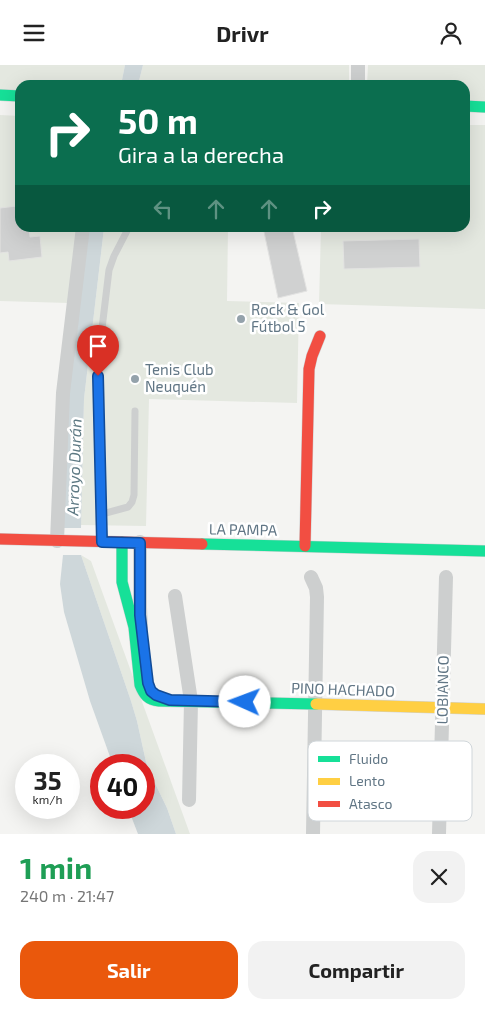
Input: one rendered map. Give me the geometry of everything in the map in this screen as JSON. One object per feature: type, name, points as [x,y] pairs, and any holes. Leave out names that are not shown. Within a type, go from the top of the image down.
[{"type":"street","points":[[358,65],[358,80]]},
{"type":"street","points":[[0,95],[15,96]]},
{"type":"street","points":[[470,106],[485,107]]},
{"type":"street","points":[[57,541],[63,399],[82,232]]},
{"type":"street","points":[[305,546],[309,369],[320,336]]},
{"type":"street","name":"LA PAMPA","points":[[0,539],[485,551]]},
{"type":"street","points":[[113,542],[118,568],[114,578],[116,585],[127,602]]},
{"type":"street","points":[[140,543],[140,615],[148,683],[151,691],[156,695],[170,700]]},
{"type":"street","points":[[311,577],[318,597],[314,741]]},
{"type":"street","name":"LOBIANCO","points":[[441,741],[446,577]]},
{"type":"street","points":[[175,596],[192,701],[189,799]]},
{"type":"street","name":"PINO HACHADO","points":[[127,602],[134,627],[142,693],[153,701],[485,709]]},
{"type":"street","points":[[313,821],[313,834]]},
{"type":"street","name":"LOBIANCO","points":[[439,821],[439,834]]},
{"type":"lane","points":[[113,542],[102,514],[98,376],[109,270],[126,232]]},
{"type":"lane","points":[[102,514],[128,507],[132,503],[134,495],[135,411]]},
{"type":"shaded area","points":[[0,65],[125,65],[122,80],[15,80],[15,90],[0,90]]},
{"type":"shaded area","points":[[143,65],[349,65],[349,80],[139,80]]},
{"type":"shaded area","points":[[368,65],[485,65],[485,101],[470,100],[470,80],[367,80]]},
{"type":"shaded area","points":[[0,115],[15,116],[15,232],[78,232],[69,303],[0,301]]},
{"type":"shaded area","points":[[470,125],[485,125],[485,309],[319,304],[321,232],[470,232]]},
{"type":"shaded area","name":"Tenis Club Neuquén","points":[[104,232],[228,232],[227,301],[299,303],[297,403],[149,399],[146,526],[81,525],[84,399]]},
{"type":"shaded area","points":[[81,555],[91,561],[190,834],[176,834],[167,808],[155,783],[155,754],[144,754],[131,701]]},
{"type":"water","points":[[125,65],[143,65],[139,80],[122,80]]},
{"type":"water","name":"Arroyo Durán","points":[[87,232],[104,232],[84,399],[81,528],[63,528],[68,395]]},
{"type":"water","points":[[63,555],[81,555],[131,701],[144,754],[109,754],[90,701],[64,612],[60,584]]},
{"type":"water","points":[[155,783],[167,808],[176,834],[138,834],[132,819],[155,819]]},
{"type":"building","points":[[15,206],[15,232],[30,232],[30,237],[40,236],[42,257],[9,261],[8,252],[0,253],[0,208]]},
{"type":"building","points":[[264,232],[293,232],[307,291],[278,298]]},
{"type":"building","points":[[419,239],[420,267],[344,269],[343,241]]},
{"type":"traffic: fast","points":[[0,95],[15,96]]},
{"type":"traffic: fast","points":[[470,106],[485,107]]},
{"type":"traffic: fast","points":[[122,542],[122,582],[134,627],[140,685],[147,696],[159,701],[316,704]]},
{"type":"traffic: fast","points":[[202,544],[485,551]]},
{"type":"traffic: slow","points":[[316,704],[485,709]]},
{"type":"traffic: jam","points":[[305,546],[309,369],[320,336]]},
{"type":"traffic: jam","points":[[0,539],[202,544]]},
{"type":"place","name":"Rock & Gol Fútbol 5","points":[[241,319]]},
{"type":"place","name":"Tenis Club Neuquén","points":[[135,379]]},
{"type":"route","points":[[98,376],[102,542],[140,543],[140,615],[148,683],[151,691],[162,698],[170,700],[245,702]]}]
